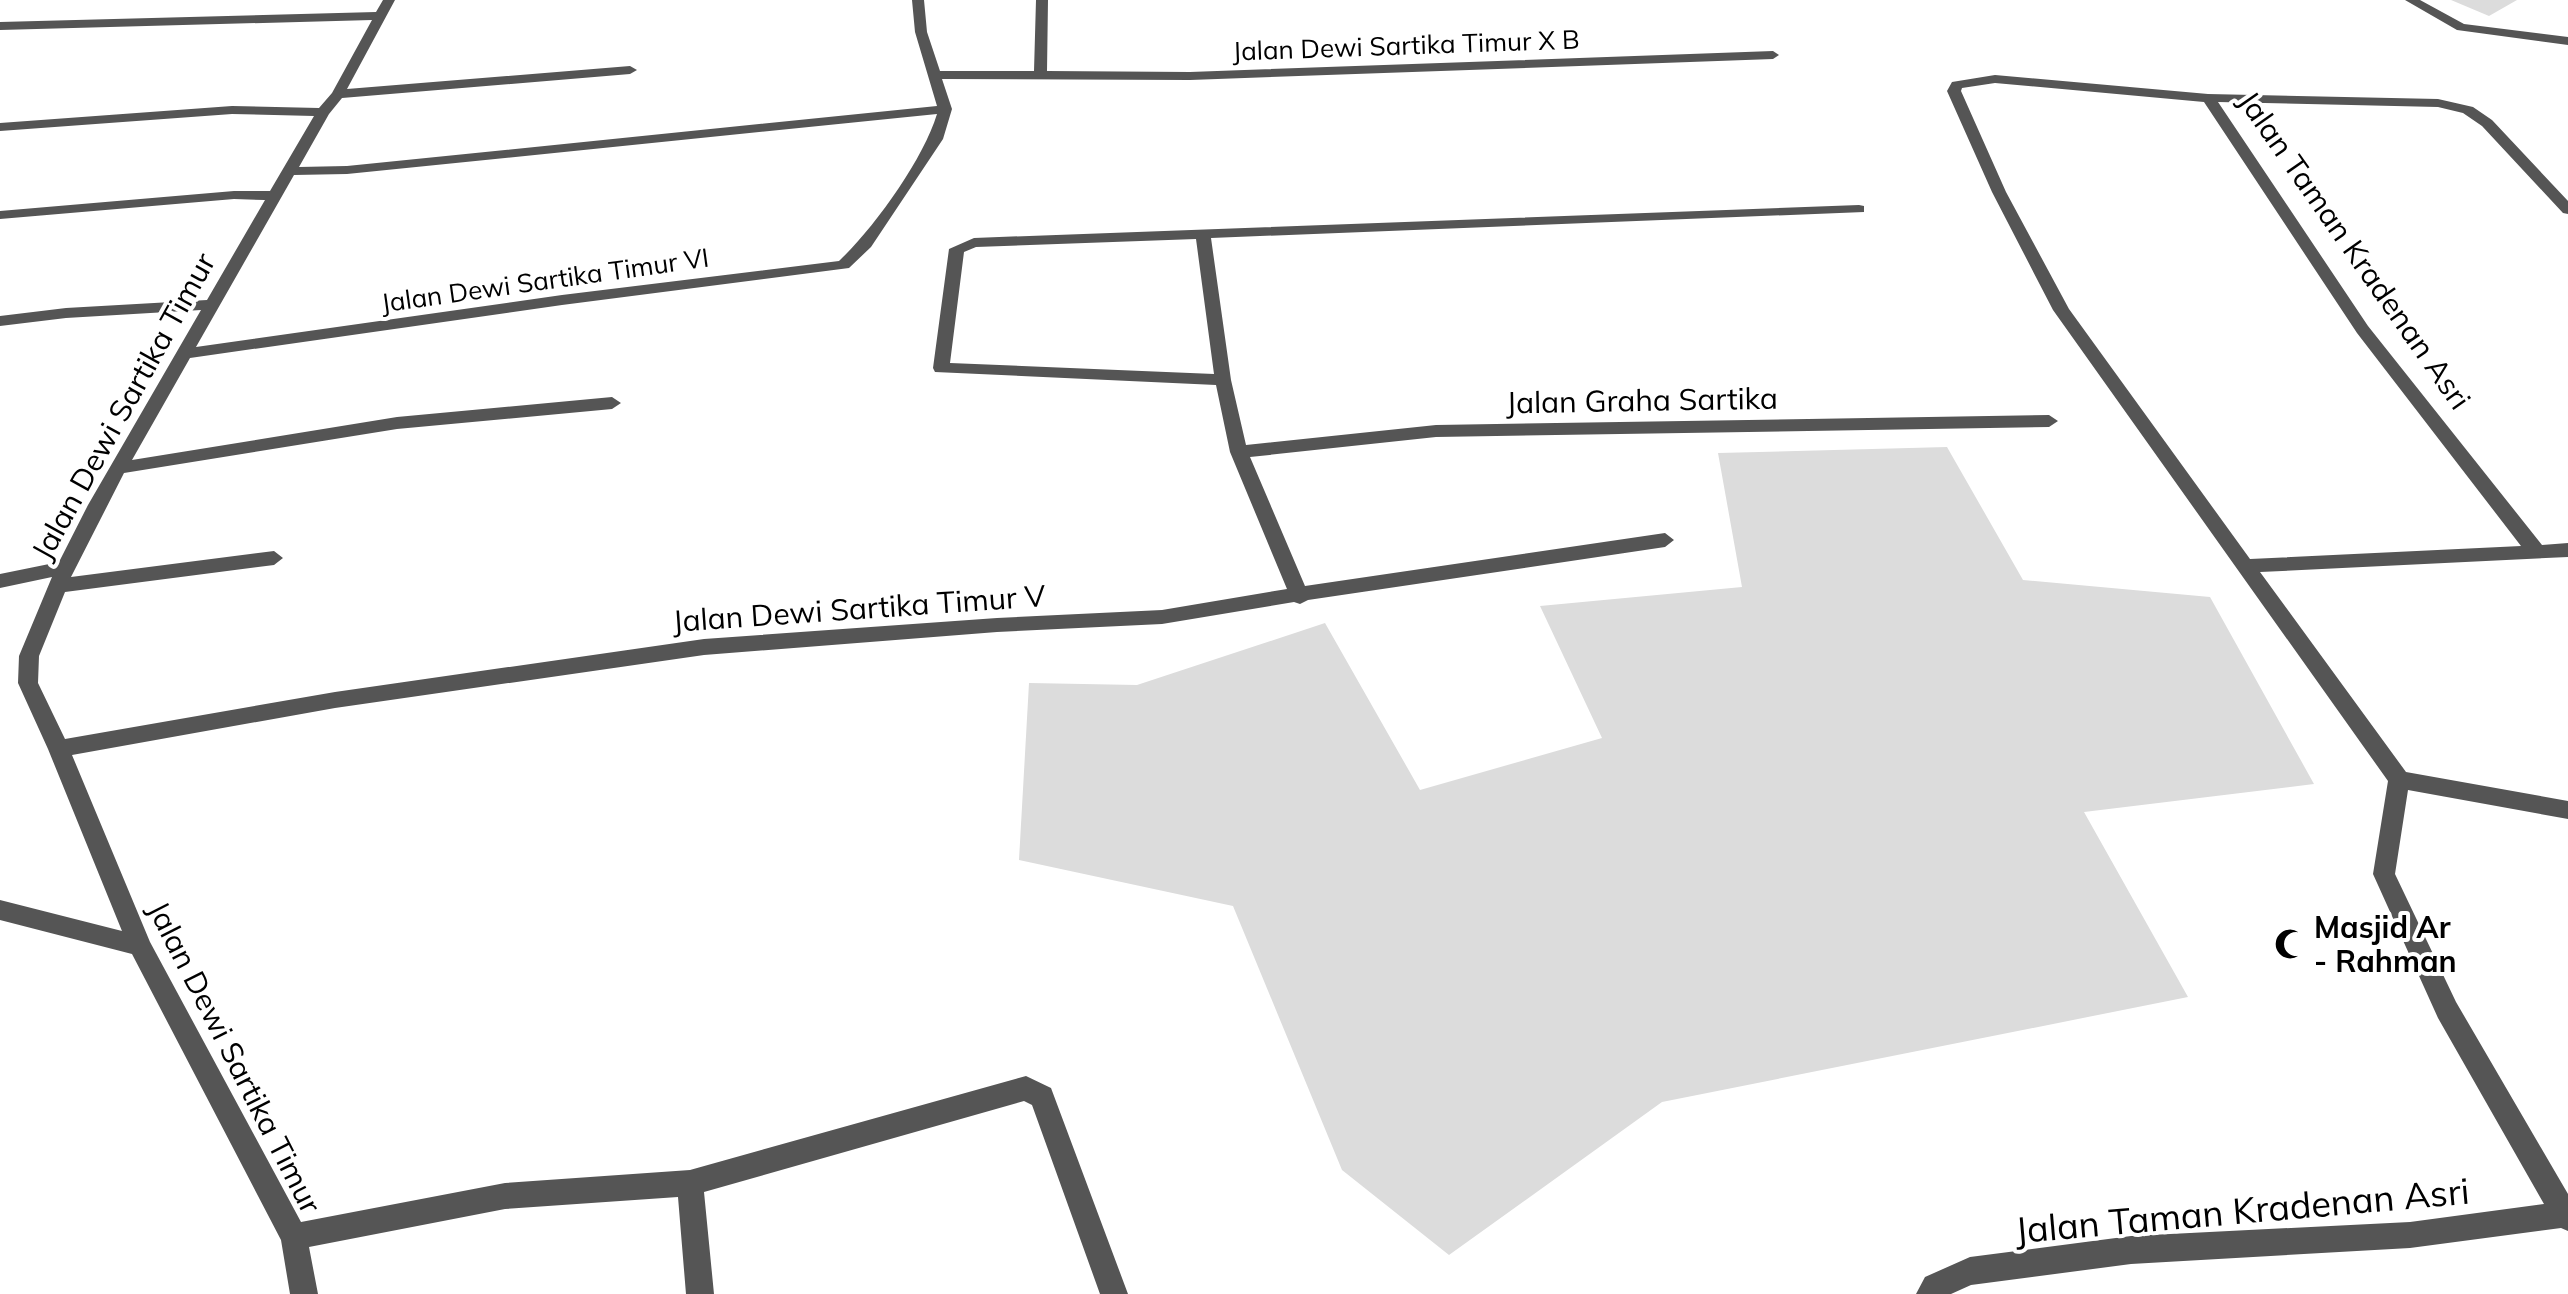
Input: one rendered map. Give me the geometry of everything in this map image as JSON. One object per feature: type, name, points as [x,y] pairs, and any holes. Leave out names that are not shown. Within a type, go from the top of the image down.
[{"type":"street","points":[[290,171],[363,168],[945,109],[921,32],[918,0]]},
{"type":"street","points":[[1040,77],[1042,0]]},
{"type":"street","points":[[2411,0],[2461,27],[2567,42]]},
{"type":"street","points":[[0,26],[384,8]]},
{"type":"street","name":"Jalan Dewi Sartika Timur","points":[[304,1294],[294,1237],[140,946],[59,749],[28,683],[29,656],[62,577],[118,468],[209,305],[323,112],[338,94],[384,8]]},
{"type":"street","name":"Jalan Dewi Sartika Timur X B","points":[[935,75],[1190,76],[1773,55]]},
{"type":"street","points":[[338,94],[630,70]]},
{"type":"street","name":"Jalan Taman Kradenan Asri","points":[[1930,1294],[1935,1287],[1970,1271],[2117,1252],[2410,1235],[2568,1216],[2528,1155],[2447,1010],[2384,874],[2399,780],[2061,310],[1999,192],[1954,91],[1957,85],[1995,79],[2208,98],[2438,103],[2468,110],[2487,123],[2568,210]]},
{"type":"street","name":"Jalan Taman Kradenan Asri","points":[[2208,98],[2231,128],[2340,297],[2446,439],[2537,552]]},
{"type":"street","name":"Jalan Dewi Sartika Timur VI","points":[[183,354],[562,300],[844,265],[866,244],[931,148],[945,109]]},
{"type":"street","points":[[0,127],[232,110],[323,112]]},
{"type":"street","points":[[0,215],[234,195],[275,196]]},
{"type":"street","points":[[1223,380],[941,368],[957,249],[974,243],[1859,209]]},
{"type":"street","points":[[1203,233],[1223,380],[1239,452],[1300,597]]},
{"type":"street","points":[[0,321],[66,313],[209,305]]},
{"type":"street","points":[[118,468],[397,423],[612,403]]},
{"type":"street","name":"Jalan Graha Sartika","points":[[1239,452],[1436,431],[2049,421]]},
{"type":"street","name":"Jalan Dewi Sartika Timur V","points":[[59,749],[335,700],[704,647],[997,625],[1162,617],[1300,597],[1423,574],[1665,540]]},
{"type":"street","points":[[2244,566],[2568,550]]},
{"type":"street","points":[[0,581],[274,558]]},
{"type":"street","points":[[2399,780],[2568,810]]},
{"type":"street","points":[[0,910],[140,946]]},
{"type":"street","points":[[294,1237],[505,1196],[690,1183],[1026,1088],[1042,1097],[1114,1294]]},
{"type":"street","points":[[690,1183],[700,1294]]},
{"type":"shaded area","points":[[2451,0],[2517,0],[2489,16]]},
{"type":"shaded area","points":[[1947,447],[2023,580],[2210,597],[2314,784],[2084,812],[2188,997],[1662,1102],[1449,1255],[1342,1170],[1233,906],[1019,860],[1029,683],[1137,685],[1325,623],[1420,790],[1602,738],[1540,606],[1742,587],[1718,453]]},
{"type":"place","name":"Masjid Ar - Rahman","points":[[2290,944]]}]
